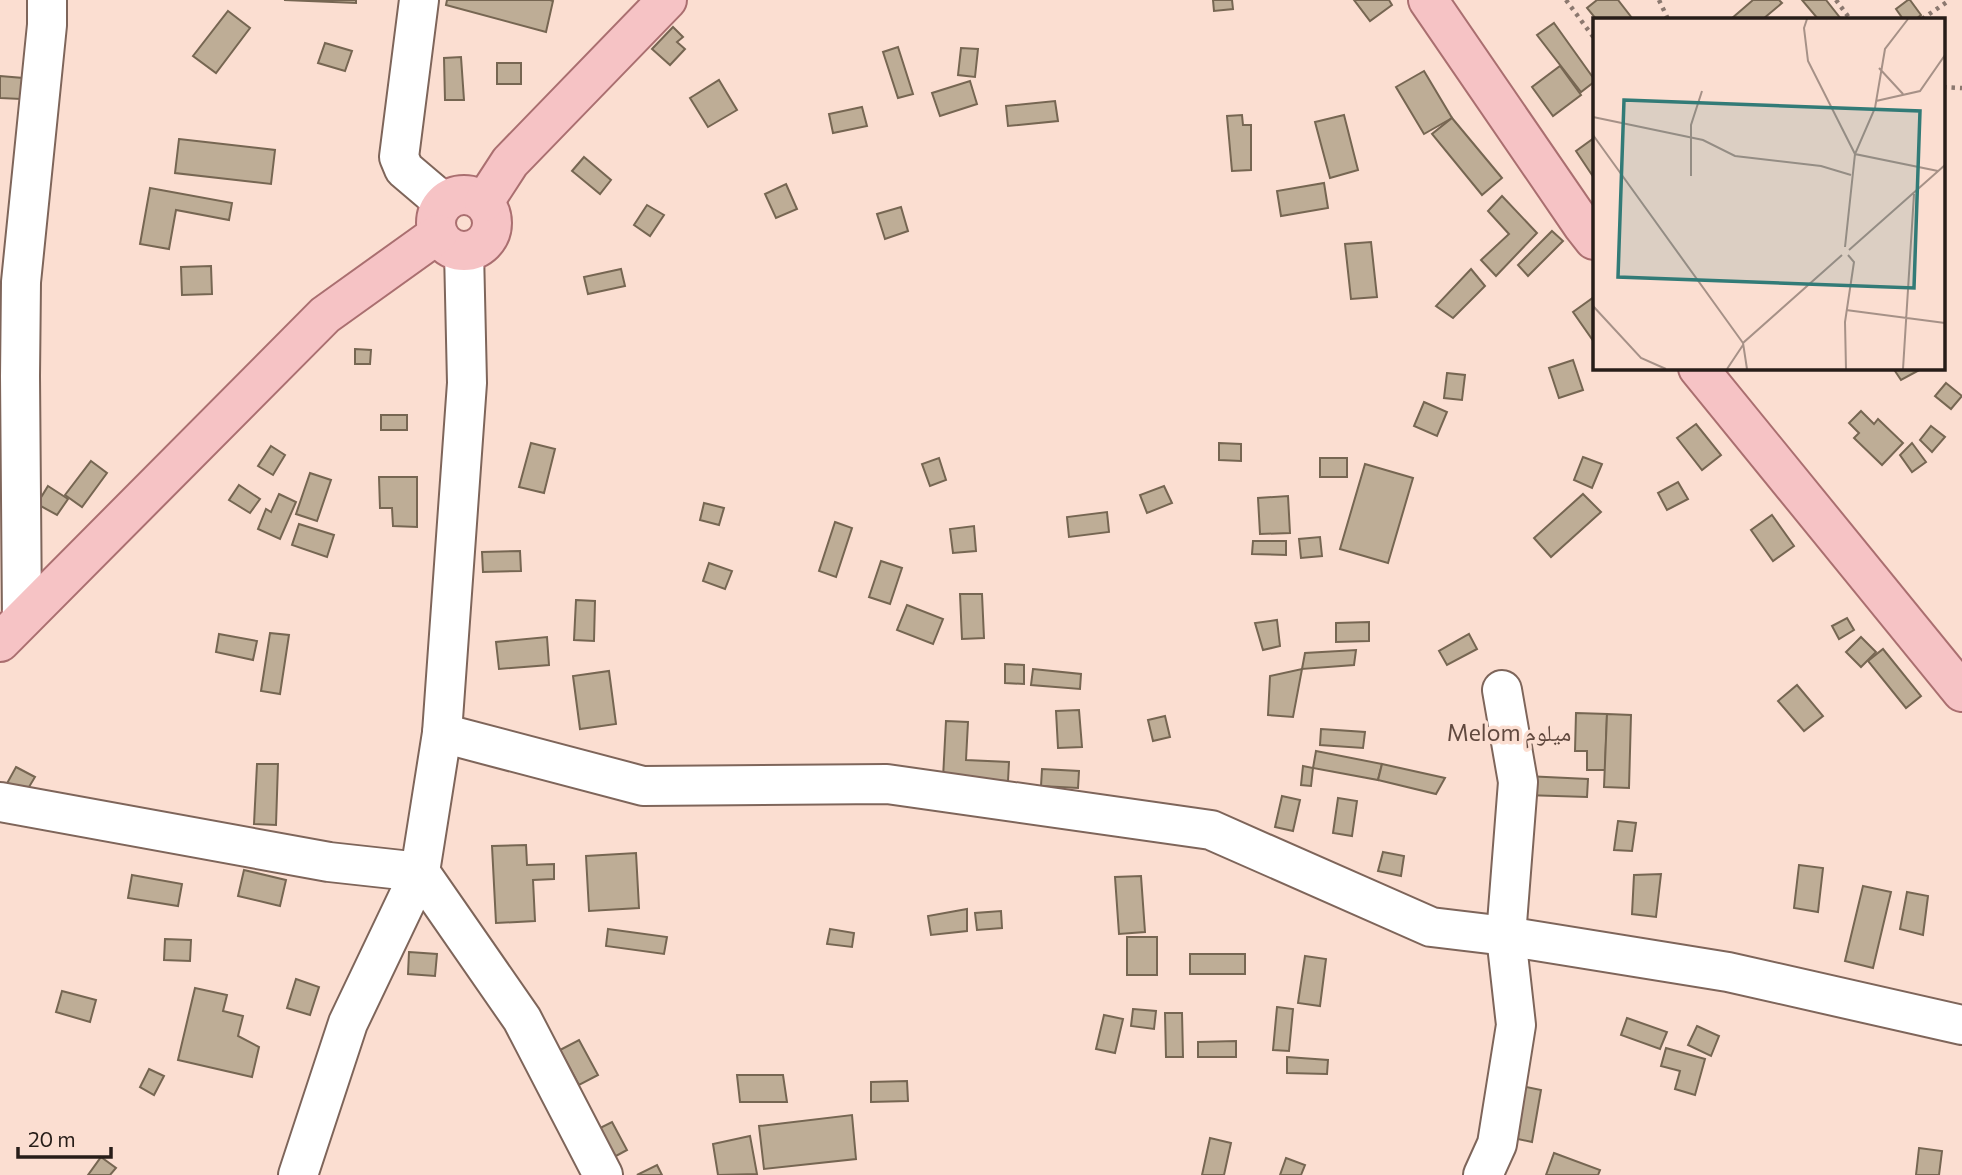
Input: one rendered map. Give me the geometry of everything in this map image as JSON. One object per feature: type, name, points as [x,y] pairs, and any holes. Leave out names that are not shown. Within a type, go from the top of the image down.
[{"type":"main road","points":[[484,202],[510,162],[667,0]]},
{"type":"main road","points":[[1428,0],[1593,239]]},
{"type":"main road","points":[[11,631],[325,314],[449,229],[453,197],[463,194],[474,196],[484,202],[490,211],[490,233],[485,242],[475,248],[449,229]]},
{"type":"main road","points":[[1699,369],[1962,692]]},
{"type":"street","points":[[11,631],[21,282],[47,25],[47,0]]},
{"type":"street","points":[[299,1175],[348,1023],[420,872],[442,733],[467,383],[449,229],[404,169],[399,158],[419,0]]},
{"type":"street","points":[[1483,1175],[1497,1144],[1516,1026],[1506,936],[1518,782],[1502,690]]},
{"type":"street","points":[[442,733],[643,786],[887,783],[1211,830],[1431,927],[1506,936],[1728,972],[1962,1024]]},
{"type":"street","points":[[0,802],[329,862],[420,872],[523,1019],[603,1175]]},
{"type":"path","points":[[1566,0],[1593,37]]},
{"type":"path","points":[[1658,0],[1667,18]]},
{"type":"path","points":[[1836,0],[1849,18]]},
{"type":"path","points":[[1923,18],[1950,0]]},
{"type":"path","points":[[1944,87],[1962,88]]},
{"type":"building","points":[[284,0],[356,0],[356,3]]},
{"type":"building","points":[[447,0],[553,1],[546,32],[446,5]]},
{"type":"building","points":[[1213,0],[1232,0],[1233,9],[1214,11]]},
{"type":"building","points":[[1354,0],[1389,0],[1392,5],[1370,21]]},
{"type":"building","points":[[1597,0],[1618,0],[1632,18],[1595,18],[1587,8]]},
{"type":"building","points":[[1753,0],[1779,0],[1782,3],[1764,18],[1732,18]]},
{"type":"building","points":[[1802,0],[1826,0],[1840,18],[1817,18]]},
{"type":"building","points":[[1910,0],[1921,15],[1917,18],[1902,18],[1896,9]]},
{"type":"building","points":[[228,11],[250,28],[216,73],[193,56]]},
{"type":"building","points":[[1554,23],[1593,78],[1593,83],[1581,92],[1537,35]]},
{"type":"building","points":[[673,27],[683,37],[677,42],[685,49],[670,65],[652,49]]},
{"type":"building","points":[[325,43],[352,51],[345,71],[318,63]]},
{"type":"building","points":[[898,47],[913,94],[898,98],[883,52]]},
{"type":"building","points":[[961,48],[978,49],[975,77],[958,75]]},
{"type":"building","points":[[461,57],[464,100],[445,100],[444,58]]},
{"type":"building","points":[[497,63],[521,63],[521,84],[497,84]]},
{"type":"building","points":[[1560,66],[1581,95],[1553,116],[1532,87]]},
{"type":"building","points":[[1424,71],[1452,118],[1424,134],[1396,87]]},
{"type":"building","points":[[0,76],[23,78],[21,99],[0,98]]},
{"type":"building","points":[[719,80],[737,110],[708,127],[690,98]]},
{"type":"building","points":[[970,81],[977,104],[940,116],[932,93]]},
{"type":"building","points":[[1055,101],[1058,121],[1008,126],[1006,106]]},
{"type":"building","points":[[862,107],[867,126],[833,133],[829,114]]},
{"type":"building","points":[[1242,115],[1243,125],[1251,125],[1251,170],[1232,171],[1227,116]]},
{"type":"building","points":[[1344,115],[1358,170],[1330,178],[1315,122]]},
{"type":"building","points":[[1452,118],[1502,178],[1482,195],[1432,134]]},
{"type":"building","points":[[179,139],[275,150],[271,184],[175,173]]},
{"type":"building","points":[[1593,139],[1593,176],[1576,151]]},
{"type":"building","points":[[584,157],[611,180],[600,194],[572,171]]},
{"type":"building","points":[[1324,183],[1328,208],[1281,216],[1277,191]]},
{"type":"building","points":[[786,184],[797,209],[776,218],[765,194]]},
{"type":"building","points":[[150,188],[232,203],[229,220],[176,210],[169,249],[140,244]]},
{"type":"building","points":[[1502,196],[1537,233],[1496,276],[1481,260],[1509,234],[1488,211]]},
{"type":"building","points":[[647,205],[664,215],[650,236],[634,225]]},
{"type":"building","points":[[901,207],[908,231],[885,239],[877,214]]},
{"type":"building","points":[[1552,231],[1563,241],[1528,276],[1518,265]]},
{"type":"building","points":[[1371,242],[1377,297],[1351,299],[1345,244]]},
{"type":"building","points":[[211,266],[212,294],[182,295],[181,267]]},
{"type":"building","points":[[621,269],[625,286],[588,294],[584,277]]},
{"type":"building","points":[[1471,269],[1485,286],[1453,318],[1436,306]]},
{"type":"building","points":[[1593,298],[1593,341],[1573,312]]},
{"type":"building","points":[[355,349],[371,350],[370,364],[355,364]]},
{"type":"building","points":[[1573,360],[1583,390],[1559,398],[1549,368]]},
{"type":"building","points":[[1894,369],[1921,369],[1901,380]]},
{"type":"building","points":[[1447,373],[1465,375],[1462,400],[1444,398]]},
{"type":"building","points":[[1946,383],[1962,396],[1951,409],[1935,396]]},
{"type":"building","points":[[1424,402],[1447,412],[1437,436],[1414,426]]},
{"type":"building","points":[[1861,411],[1874,424],[1878,419],[1903,443],[1882,465],[1854,438],[1859,433],[1849,423]]},
{"type":"building","points":[[381,415],[407,415],[407,430],[381,430]]},
{"type":"building","points":[[1696,424],[1721,455],[1702,470],[1677,438]]},
{"type":"building","points":[[1931,426],[1945,437],[1932,452],[1920,440]]},
{"type":"building","points":[[531,443],[555,449],[544,493],[519,487]]},
{"type":"building","points":[[1219,443],[1241,444],[1241,461],[1219,460]]},
{"type":"building","points":[[1912,443],[1926,462],[1912,472],[1900,455]]},
{"type":"building","points":[[271,446],[285,455],[273,475],[258,466]]},
{"type":"building","points":[[1583,457],[1602,464],[1592,488],[1574,480]]},
{"type":"building","points":[[939,458],[946,480],[930,486],[922,464]]},
{"type":"building","points":[[1320,458],[1347,458],[1347,477],[1320,477]]},
{"type":"building","points":[[91,461],[107,473],[82,507],[65,495]]},
{"type":"building","points":[[1365,464],[1413,478],[1388,563],[1340,549]]},
{"type":"building","points":[[310,473],[331,480],[317,521],[296,514]]},
{"type":"building","points":[[379,477],[417,477],[417,527],[393,526],[392,508],[380,508]]},
{"type":"building","points":[[1678,482],[1688,499],[1667,510],[1658,493]]},
{"type":"building","points":[[239,485],[260,499],[250,513],[229,500]]},
{"type":"building","points":[[48,486],[68,499],[57,515],[37,504]]},
{"type":"building","points":[[1164,486],[1172,503],[1147,513],[1140,495]]},
{"type":"building","points":[[279,494],[296,502],[280,539],[258,529],[266,509],[271,512]]},
{"type":"building","points":[[1583,494],[1601,512],[1551,557],[1534,538]]},
{"type":"building","points":[[1288,496],[1290,533],[1260,534],[1258,498]]},
{"type":"building","points":[[704,503],[724,508],[719,525],[700,520]]},
{"type":"building","points":[[1107,512],[1109,532],[1069,537],[1067,517]]},
{"type":"building","points":[[1772,515],[1794,546],[1773,561],[1751,530]]},
{"type":"building","points":[[835,522],[852,528],[836,577],[819,571]]},
{"type":"building","points":[[299,524],[334,535],[327,557],[292,545]]},
{"type":"building","points":[[974,526],[976,551],[953,553],[950,529]]},
{"type":"building","points":[[1320,537],[1322,556],[1301,558],[1299,539]]},
{"type":"building","points":[[1253,541],[1286,541],[1286,555],[1252,554]]},
{"type":"building","points":[[520,551],[521,571],[483,572],[482,552]]},
{"type":"building","points":[[881,561],[902,568],[890,604],[869,597]]},
{"type":"building","points":[[709,563],[732,571],[725,589],[703,581]]},
{"type":"building","points":[[960,594],[982,594],[984,638],[962,639]]},
{"type":"building","points":[[576,600],[595,601],[594,641],[574,640]]},
{"type":"building","points":[[907,605],[943,619],[933,644],[897,630]]},
{"type":"building","points":[[1847,618],[1854,630],[1839,639],[1832,626]]},
{"type":"building","points":[[1277,620],[1280,646],[1263,650],[1255,623]]},
{"type":"building","points":[[1369,622],[1369,641],[1336,642],[1336,623]]},
{"type":"building","points":[[270,633],[289,635],[280,694],[261,691]]},
{"type":"building","points":[[219,634],[257,641],[253,660],[216,652]]},
{"type":"building","points":[[1469,634],[1477,649],[1447,665],[1439,651]]},
{"type":"building","points":[[547,637],[549,665],[499,669],[496,642]]},
{"type":"building","points":[[1861,637],[1876,652],[1861,667],[1846,652]]},
{"type":"building","points":[[1883,649],[1921,696],[1906,708],[1868,661]]},
{"type":"building","points":[[1356,650],[1354,665],[1302,669],[1305,653]]},
{"type":"building","points":[[1005,664],[1024,665],[1024,684],[1005,683]]},
{"type":"building","points":[[1033,669],[1081,674],[1080,689],[1031,685]]},
{"type":"building","points":[[1302,669],[1293,717],[1268,715],[1270,676]]},
{"type":"building","points":[[609,671],[616,724],[580,729],[573,676]]},
{"type":"building","points":[[1797,685],[1823,716],[1804,731],[1778,701]]},
{"type":"building","points":[[1079,710],[1082,747],[1058,748],[1056,711]]},
{"type":"building","points":[[1576,713],[1607,714],[1605,770],[1587,770],[1587,751],[1575,751]]},
{"type":"building","points":[[1607,714],[1631,715],[1629,788],[1604,787]]},
{"type":"building","points":[[1165,716],[1170,737],[1153,741],[1148,720]]},
{"type":"building","points":[[946,721],[968,722],[966,760],[1009,762],[1008,781],[943,778]]},
{"type":"building","points":[[1321,729],[1365,732],[1363,748],[1320,745]]},
{"type":"building","points":[[1316,751],[1382,764],[1378,780],[1313,768]]},
{"type":"building","points":[[257,764],[278,764],[276,825],[254,824]]},
{"type":"building","points":[[1382,764],[1445,778],[1436,794],[1378,780]]},
{"type":"building","points":[[1303,766],[1313,768],[1311,786],[1301,785]]},
{"type":"building","points":[[16,767],[35,777],[23,797],[5,787]]},
{"type":"building","points":[[1042,769],[1079,771],[1078,788],[1041,786]]},
{"type":"building","points":[[1525,776],[1588,779],[1587,797],[1524,795]]},
{"type":"building","points":[[1282,796],[1300,800],[1293,831],[1275,827]]},
{"type":"building","points":[[1338,798],[1357,801],[1352,836],[1333,833]]},
{"type":"building","points":[[1618,821],[1636,823],[1632,851],[1614,850]]},
{"type":"building","points":[[526,845],[527,865],[554,864],[554,879],[533,880],[535,921],[496,923],[492,846]]},
{"type":"building","points":[[1383,852],[1404,856],[1401,876],[1378,871]]},
{"type":"building","points":[[636,853],[639,908],[589,911],[586,856]]},
{"type":"building","points":[[1799,865],[1823,868],[1818,912],[1794,908]]},
{"type":"building","points":[[244,870],[286,880],[280,906],[238,896]]},
{"type":"building","points":[[1661,874],[1656,917],[1632,914],[1634,875]]},
{"type":"building","points":[[132,875],[182,884],[178,906],[128,898]]},
{"type":"building","points":[[1141,876],[1145,932],[1119,934],[1115,877]]},
{"type":"building","points":[[1863,886],[1891,892],[1873,968],[1845,961]]},
{"type":"building","points":[[1907,892],[1928,896],[1923,935],[1900,929]]},
{"type":"building","points":[[967,909],[967,931],[931,935],[928,916]]},
{"type":"building","points":[[1001,911],[1002,928],[977,930],[975,913]]},
{"type":"building","points":[[608,929],[667,937],[664,954],[606,946]]},
{"type":"building","points":[[830,929],[854,933],[852,947],[827,944]]},
{"type":"building","points":[[1127,937],[1157,937],[1157,975],[1127,975]]},
{"type":"building","points":[[165,939],[191,940],[190,961],[164,960]]},
{"type":"building","points":[[409,952],[437,954],[435,976],[408,974]]},
{"type":"building","points":[[1190,954],[1245,954],[1245,974],[1190,974]]},
{"type":"building","points":[[1305,956],[1326,959],[1320,1006],[1298,1003]]},
{"type":"building","points":[[296,979],[319,987],[310,1015],[287,1008]]},
{"type":"building","points":[[195,988],[227,995],[223,1011],[243,1016],[238,1036],[259,1047],[252,1077],[178,1060]]},
{"type":"building","points":[[62,991],[96,1000],[90,1022],[56,1012]]},
{"type":"building","points":[[1277,1007],[1293,1009],[1289,1051],[1273,1050]]},
{"type":"building","points":[[1133,1009],[1156,1011],[1154,1029],[1131,1026]]},
{"type":"building","points":[[1165,1013],[1182,1013],[1183,1057],[1166,1057]]},
{"type":"building","points":[[1104,1015],[1123,1019],[1115,1053],[1096,1049]]},
{"type":"building","points":[[1627,1018],[1667,1032],[1660,1049],[1621,1035]]},
{"type":"building","points":[[1697,1026],[1719,1036],[1711,1056],[1688,1045]]},
{"type":"building","points":[[579,1040],[598,1075],[579,1085],[560,1050]]},
{"type":"building","points":[[1236,1041],[1236,1057],[1198,1057],[1198,1042]]},
{"type":"building","points":[[1666,1048],[1705,1059],[1695,1095],[1675,1089],[1680,1071],[1661,1066]]},
{"type":"building","points":[[1287,1057],[1328,1060],[1327,1074],[1287,1073]]},
{"type":"building","points":[[149,1069],[164,1076],[154,1095],[140,1087]]},
{"type":"building","points":[[737,1075],[783,1075],[787,1102],[740,1102]]},
{"type":"building","points":[[907,1081],[908,1101],[871,1102],[871,1082]]},
{"type":"building","points":[[1522,1086],[1541,1090],[1532,1142],[1513,1138]]},
{"type":"building","points":[[852,1115],[856,1159],[764,1169],[759,1126]]},
{"type":"building","points":[[612,1122],[627,1150],[605,1162],[590,1133]]},
{"type":"building","points":[[750,1136],[757,1174],[718,1175],[713,1144]]},
{"type":"building","points":[[1210,1138],[1231,1143],[1224,1175],[1202,1175]]},
{"type":"building","points":[[1919,1148],[1942,1151],[1939,1175],[1916,1175]]},
{"type":"building","points":[[1554,1153],[1600,1170],[1598,1175],[1546,1175]]},
{"type":"building","points":[[101,1157],[116,1168],[110,1175],[88,1175]]},
{"type":"building","points":[[1286,1158],[1305,1165],[1301,1175],[1280,1175]]},
{"type":"building","points":[[657,1165],[662,1175],[637,1175]]},
{"type":"district","name":"Melom ميلوم","points":[[1509,732]]}]
